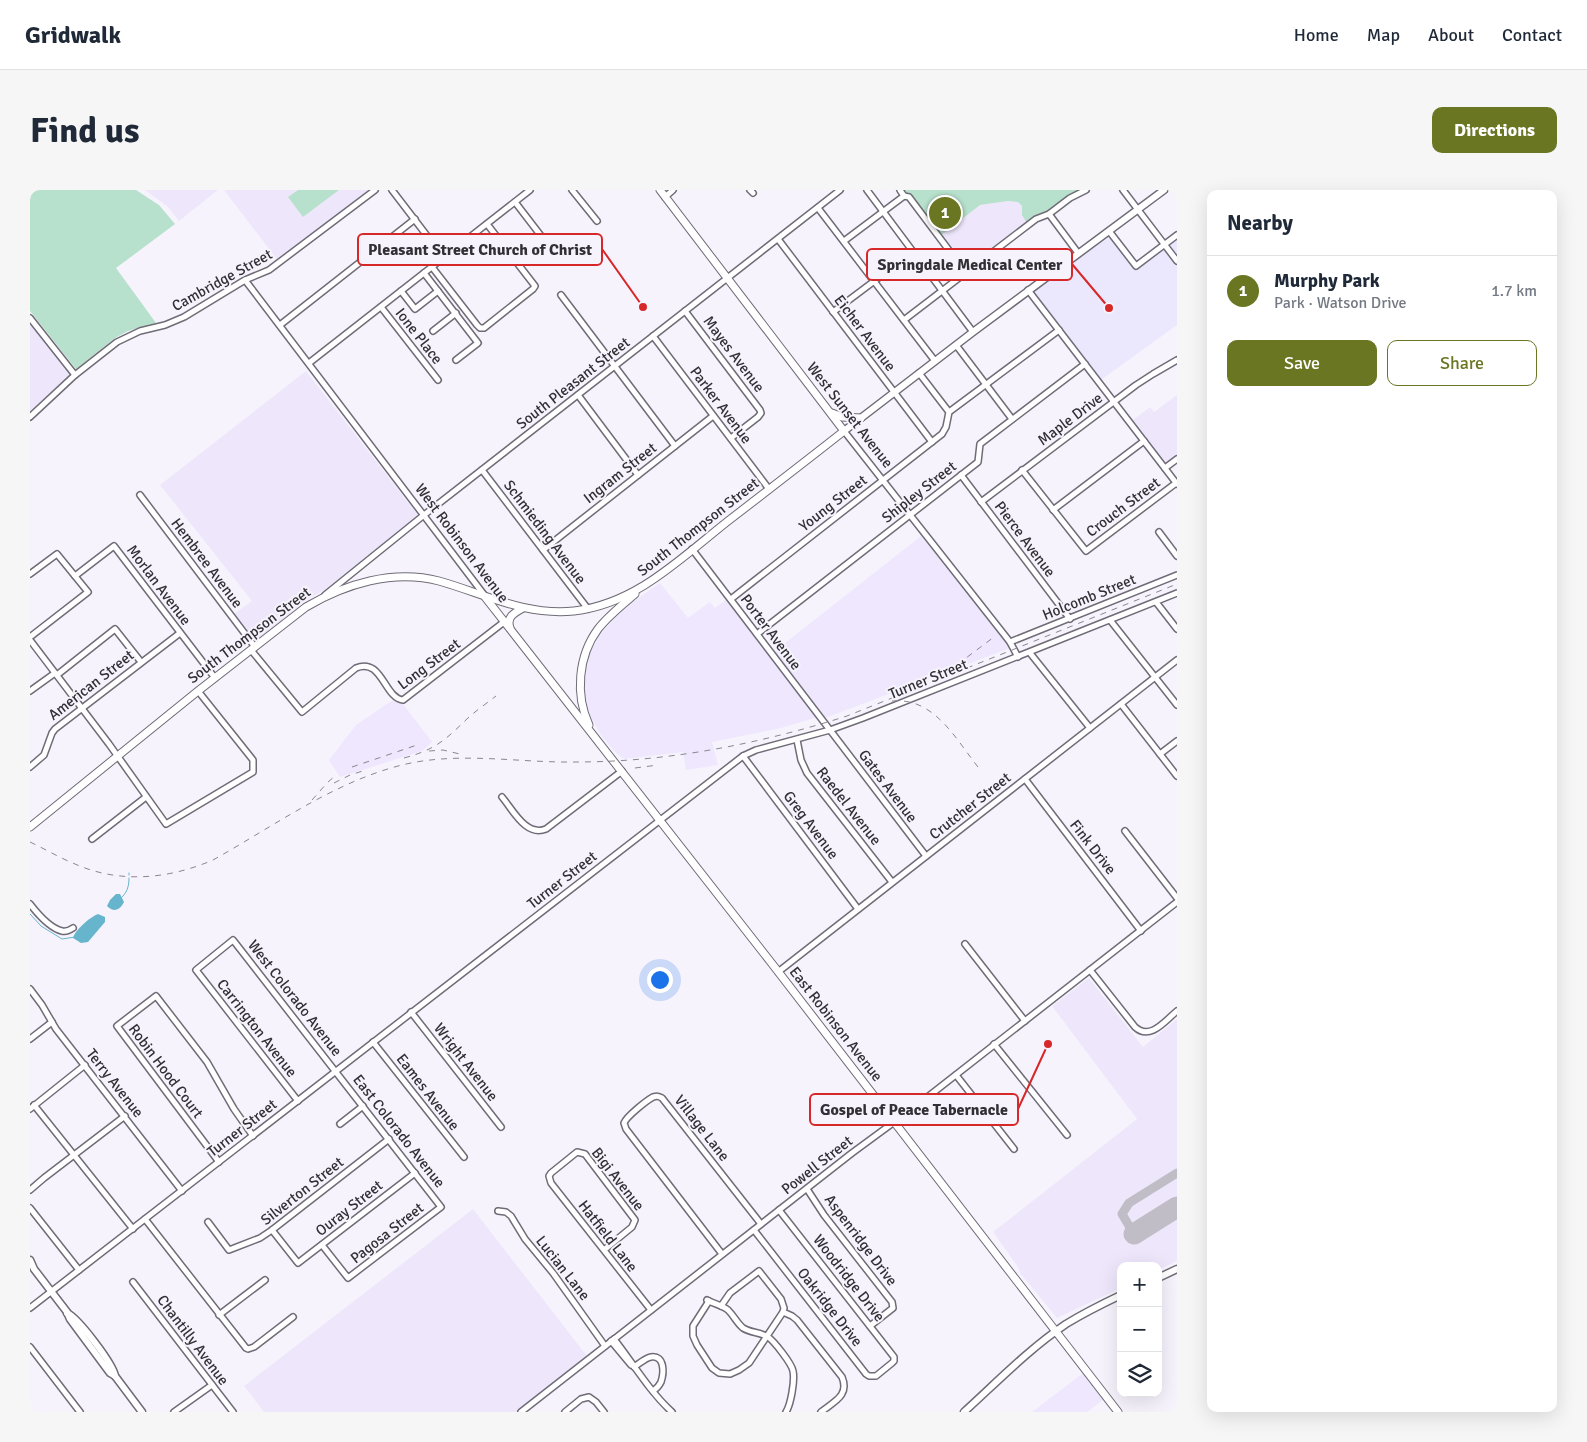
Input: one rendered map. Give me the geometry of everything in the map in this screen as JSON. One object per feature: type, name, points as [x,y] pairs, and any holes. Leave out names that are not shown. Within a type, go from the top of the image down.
[{"type":"highway","name":"West Sunset Avenue","points":[[660,190],[844,431]]},
{"type":"highway","points":[[830,412],[842,417],[861,418]]},
{"type":"highway","name":"South Thompson Street","points":[[30,827],[198,691],[306,607],[323,597],[361,582],[396,577],[438,581],[540,612],[560,612],[610,604],[641,588],[844,431]]},
{"type":"highway","points":[[596,739],[583,712],[581,700],[581,675],[585,654],[594,636],[611,615],[641,588]]},
{"type":"highway","name":"West Robinson Avenue","points":[[484,596],[660,820]]},
{"type":"highway","points":[[610,604],[611,615]]},
{"type":"highway","points":[[513,633],[509,626],[510,618],[523,608]]},
{"type":"highway","points":[[571,708],[581,700]]},
{"type":"highway","name":"East Robinson Avenue","points":[[660,820],[1118,1412]]},
{"type":"main road","name":"South Thompson Street","points":[[844,431],[1028,290],[1164,190]]},
{"type":"main road","points":[[30,1260],[32,1268],[67,1312],[70,1319],[110,1373],[116,1376],[142,1412]]},
{"type":"main road","points":[[1162,1276],[1177,1269]]},
{"type":"main road","points":[[964,1412],[1024,1357],[1056,1332],[1090,1310],[1117,1297]]},
{"type":"street","name":"Cambridge Street","points":[[30,417],[75,375],[117,342],[134,333],[165,325],[184,317],[245,280],[278,265],[375,190]]},
{"type":"street","points":[[392,190],[444,258]]},
{"type":"street","points":[[309,363],[530,190]]},
{"type":"street","points":[[572,190],[597,221]]},
{"type":"street","points":[[665,197],[674,190]]},
{"type":"street","name":"South Pleasant Street","points":[[323,597],[424,515],[840,190]]},
{"type":"street","points":[[866,190],[973,332]]},
{"type":"street","points":[[900,190],[904,196],[909,197],[966,273]]},
{"type":"street","points":[[904,320],[1036,219],[1048,214],[1070,198],[1086,190]]},
{"type":"street","points":[[1123,190],[1177,261]]},
{"type":"street","points":[[844,241],[904,196]]},
{"type":"street","points":[[515,202],[558,258]]},
{"type":"street","points":[[818,208],[935,361]]},
{"type":"street","points":[[1048,214],[1078,253]]},
{"type":"street","points":[[280,325],[415,219]]},
{"type":"street","points":[[432,267],[480,328],[484,328],[535,286],[487,224]]},
{"type":"street","points":[[1109,231],[1136,266],[1177,235]]},
{"type":"street","name":"Eicher Avenue","points":[[778,239],[932,442]]},
{"type":"street","points":[[833,312],[913,252]]},
{"type":"street","points":[[424,273],[478,342],[456,360]]},
{"type":"street","name":"West Robinson Avenue","points":[[245,280],[484,596]]},
{"type":"street","points":[[1028,290],[1176,484]]},
{"type":"street","points":[[401,291],[415,309],[438,291]]},
{"type":"street","points":[[561,295],[675,446]]},
{"type":"street","name":"Ione Place","points":[[381,307],[438,380]]},
{"type":"street","name":"Mayes Avenue","points":[[686,311],[759,407],[761,413],[758,417],[730,438]]},
{"type":"street","points":[[433,331],[456,313]]},
{"type":"street","points":[[30,318],[75,375]]},
{"type":"street","points":[[919,373],[949,412],[1058,330]]},
{"type":"street","name":"Parker Avenue","points":[[653,336],[769,489]]},
{"type":"street","points":[[956,345],[1012,419]]},
{"type":"street","name":"Maple Drive","points":[[981,502],[1114,402],[1153,374],[1177,360]]},
{"type":"street","name":"Shipley Street","points":[[757,634],[978,462],[980,444],[1085,364]]},
{"type":"street","points":[[578,395],[638,475]]},
{"type":"street","name":"Young Street","points":[[730,599],[932,442],[945,430],[949,412]]},
{"type":"street","name":"Ingram Street","points":[[543,550],[713,416]]},
{"type":"street","name":"West Sunset Avenue","points":[[844,431],[1010,642],[1018,656]]},
{"type":"street","points":[[1022,470],[1054,510],[1144,441]]},
{"type":"street","points":[[1165,468],[1177,459]]},
{"type":"street","name":"Schmieding Avenue","points":[[482,470],[588,608]]},
{"type":"street","name":"Pierce Avenue","points":[[960,475],[1070,619]]},
{"type":"street","name":"Crouch Street","points":[[1054,510],[1086,550],[1176,484]]},
{"type":"street","name":"Hembree Avenue","points":[[140,495],[302,712]]},
{"type":"street","points":[[1159,532],[1177,556]]},
{"type":"street","name":"Morlan Avenue","points":[[75,576],[114,546],[215,678]]},
{"type":"street","name":"Porter Avenue","points":[[692,549],[830,730]]},
{"type":"street","points":[[30,574],[57,554],[88,592],[30,638],[166,824],[253,772],[253,760],[198,691]]},
{"type":"street","name":"Holcomb Street","points":[[1010,642],[1177,576]]},
{"type":"street","name":"Turner Street","points":[[30,1308],[743,756],[756,750],[830,730],[899,705],[1177,593]]},
{"type":"street","points":[[1156,602],[1177,629]]},
{"type":"street","points":[[1110,620],[1177,705]]},
{"type":"street","name":"Long Street","points":[[302,712],[356,668],[363,666],[372,668],[396,698],[403,700],[504,622]]},
{"type":"street","points":[[30,691],[56,674],[115,629],[141,662]]},
{"type":"street","name":"American Street","points":[[30,767],[44,755],[55,729],[180,633]]},
{"type":"street","points":[[1030,652],[1090,728]]},
{"type":"street","name":"Crutcher Street","points":[[778,972],[1177,660]]},
{"type":"street","points":[[1121,704],[1177,776]]},
{"type":"street","name":"Gates Avenue","points":[[830,730],[926,856]]},
{"type":"street","name":"Raedel Avenue","points":[[796,740],[807,773],[892,882]]},
{"type":"street","points":[[1160,754],[1177,741]]},
{"type":"street","name":"Greg Avenue","points":[[743,756],[858,909]]},
{"type":"street","points":[[502,797],[522,822],[540,832],[622,771]]},
{"type":"street","name":"Fink Drive","points":[[1025,779],[1141,931]]},
{"type":"street","points":[[92,839],[146,797]]},
{"type":"street","points":[[1126,831],[1177,898]]},
{"type":"street","name":"Powell Street","points":[[520,1412],[1177,902]]},
{"type":"street","points":[[30,904],[42,917],[60,930],[64,931],[74,928]]},
{"type":"street","name":"Carrington Avenue","points":[[234,940],[196,970],[298,1101]]},
{"type":"street","name":"West Colorado Avenue","points":[[234,940],[336,1071]]},
{"type":"street","points":[[965,944],[1025,1020]]},
{"type":"street","points":[[1090,970],[1139,1031],[1147,1033],[1153,1031],[1177,1011]]},
{"type":"street","name":"Terry Avenue","points":[[30,989],[52,1022],[182,1191]]},
{"type":"street","name":"Robin Hood Court","points":[[219,1162],[117,1026],[156,996],[207,1062],[234,1109],[253,1136]]},
{"type":"street","name":"Wright Avenue","points":[[411,1012],[501,1127]]},
{"type":"street","points":[[30,1039],[52,1022]]},
{"type":"street","name":"Eames Avenue","points":[[374,1042],[464,1157]]},
{"type":"street","points":[[994,1044],[1067,1134]]},
{"type":"street","points":[[85,1065],[32,1107],[74,1155],[133,1229]]},
{"type":"street","name":"East Colorado Avenue","points":[[336,1071],[441,1206]]},
{"type":"street","points":[[956,1075],[1014,1148]]},
{"type":"street","name":"Village Lane","points":[[722,1254],[626,1129],[624,1123],[627,1117],[653,1098],[659,1096],[662,1098],[761,1224]]},
{"type":"street","points":[[340,1124],[363,1106]]},
{"type":"street","points":[[30,1190],[124,1116]]},
{"type":"street","name":"Silverton Street","points":[[208,1222],[229,1250],[260,1238],[389,1139]]},
{"type":"street","name":"Bigi Avenue","points":[[549,1176],[574,1154],[580,1152],[585,1154],[634,1217],[635,1223],[632,1227],[604,1250]]},
{"type":"street","name":"Ouray Street","points":[[272,1230],[298,1263],[415,1173]]},
{"type":"street","name":"Hatfield Lane","points":[[549,1176],[550,1183],[651,1310]]},
{"type":"street","name":"Aspenridge Drive","points":[[807,1189],[824,1215],[892,1302],[893,1308],[870,1326]]},
{"type":"street","name":"Pagosa Street","points":[[322,1245],[348,1278],[441,1206]]},
{"type":"street","points":[[30,1208],[79,1270]]},
{"type":"street","name":"Woodridge Drive","points":[[779,1210],[894,1357],[892,1363]]},
{"type":"street","name":"Lucian Lane","points":[[498,1211],[506,1212],[511,1216],[525,1239],[555,1276],[605,1346]]},
{"type":"street","points":[[145,1220],[243,1346],[248,1349],[254,1347],[293,1317]]},
{"type":"street","name":"Oakridge Drive","points":[[754,1230],[866,1374],[876,1376],[892,1363]]},
{"type":"street","points":[[721,1306],[730,1293],[759,1271],[781,1299],[784,1308],[783,1312],[768,1337],[747,1365],[730,1374],[718,1373],[712,1368],[697,1345],[693,1332],[695,1323],[708,1300],[729,1312],[745,1329],[768,1337],[793,1370],[791,1402],[787,1410],[794,1412]]},
{"type":"street","points":[[219,1315],[264,1280]]},
{"type":"street","name":"Chantilly Avenue","points":[[133,1282],[233,1412]]},
{"type":"street","points":[[783,1312],[797,1320],[844,1383],[843,1393],[821,1412]]},
{"type":"street","points":[[612,1340],[661,1402],[672,1412]]},
{"type":"street","points":[[30,1347],[80,1412]]},
{"type":"street","points":[[634,1367],[650,1357],[656,1357],[661,1362],[663,1366],[661,1380],[653,1391]]},
{"type":"street","points":[[174,1412],[212,1385]]},
{"type":"street","points":[[565,1412],[581,1399],[589,1397],[604,1412]]},
{"type":"shaded area","points":[[145,190],[218,190],[179,221],[168,207]]},
{"type":"shaded area","points":[[224,190],[372,190],[279,262]]},
{"type":"shaded area","points":[[1008,201],[1018,202],[1022,206],[1028,225],[966,273],[939,237],[980,205]]},
{"type":"shaded area","points":[[1109,231],[1136,266],[1177,235],[1177,325],[1098,382],[1028,290]]},
{"type":"shaded area","points":[[30,318],[75,375],[30,417]]},
{"type":"shaded area","points":[[306,371],[418,516],[324,590],[307,600],[255,641],[234,614],[252,601],[160,485]]},
{"type":"shaded area","points":[[1177,395],[1177,459],[1165,468],[1129,423],[1150,407],[1154,412]]},
{"type":"shaded area","points":[[921,536],[1010,648],[825,718],[774,652]]},
{"type":"shaded area","points":[[660,583],[688,618],[710,602],[715,608],[727,599],[818,717],[781,728],[712,742],[718,765],[686,770],[683,752],[624,759],[617,754],[600,734],[586,707],[584,679],[590,653],[601,633],[623,609]]},
{"type":"shaded area","points":[[393,700],[403,704],[432,742],[422,751],[340,777],[329,760],[356,725]]},
{"type":"shaded area","points":[[1089,978],[1143,1047],[1177,1019],[1177,1261],[1162,1268],[1162,1262],[1117,1262],[1117,1290],[1057,1318],[1020,1273],[1018,1267],[993,1232],[1137,1119],[1052,1006]]},
{"type":"shaded area","points":[[473,1209],[587,1356],[515,1412],[264,1412],[244,1386]]},
{"type":"shaded area","points":[[1086,1371],[1107,1397],[1087,1412],[1032,1412]]},
{"type":"green space","points":[[30,190],[136,190],[159,205],[175,224],[116,268],[156,323],[128,331],[115,338],[76,369],[30,311]]},
{"type":"green space","points":[[298,190],[339,190],[303,217],[288,197]]},
{"type":"green space","points":[[900,190],[1086,190],[1028,225],[1022,215],[1022,206],[1018,202],[1008,201],[980,205],[939,237],[909,197]]},
{"type":"water","points":[[116,894],[120,894],[124,902],[119,909],[114,910],[107,906]]},
{"type":"water","points":[[98,914],[105,917],[105,922],[88,942],[81,943],[73,938],[83,924]]},
{"type":"waterway","points":[[120,899],[127,890],[129,878]]},
{"type":"waterway","points":[[30,914],[41,926],[62,939],[75,937]]},
{"type":"taxiway","points":[[1134,1234],[1122,1214],[1129,1203],[1177,1173]]},
{"type":"runway","points":[[1134,1234],[1177,1207]]},
{"type":"railway","points":[[30,842],[75,864],[92,870],[127,877],[162,875],[213,860],[328,794],[352,782],[402,765],[423,761],[467,758],[554,762],[645,759],[713,750],[747,743],[847,716],[1177,584]]},
{"type":"railway","points":[[947,670],[994,637]]},
{"type":"railway","points":[[404,758],[425,751],[440,743],[472,714],[496,696]]},
{"type":"railway","points":[[892,701],[907,701],[932,712],[952,732],[978,767]]},
{"type":"railway","points":[[352,767],[417,745]]},
{"type":"railway","points":[[429,751],[443,750],[464,755]]},
{"type":"railway","points":[[635,768],[658,765]]},
{"type":"railway","points":[[334,783],[366,770]]},
{"type":"railway","points":[[312,800],[336,775]]},
{"type":"place","name":"Murphy Park","points":[[945,213]]},
{"type":"place","name":"Pleasant Street Church of Christ","points":[[643,307]]},
{"type":"place","name":"Springdale Medical Center","points":[[1109,308]]},
{"type":"place","name":"Gospel of Peace Tabernacle","points":[[1048,1044]]}]
